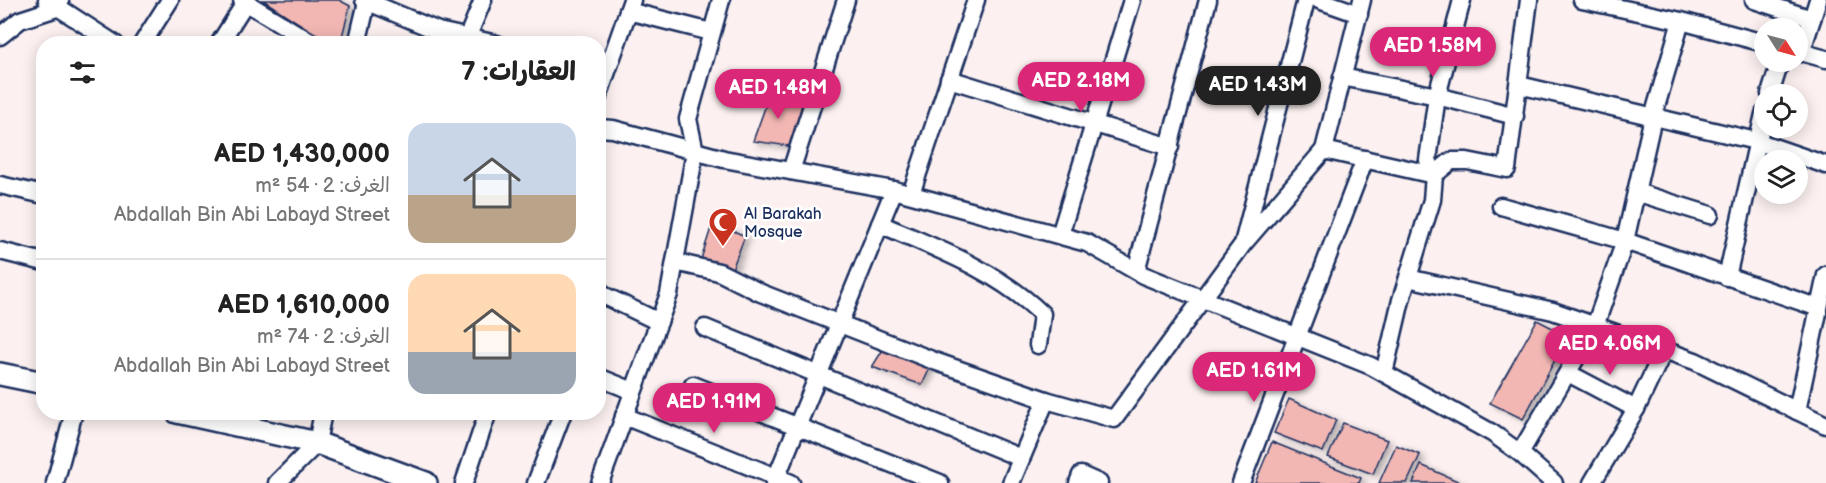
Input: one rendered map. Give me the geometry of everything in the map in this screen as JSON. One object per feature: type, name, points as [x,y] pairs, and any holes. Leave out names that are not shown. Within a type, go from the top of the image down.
[{"type":"main road","points":[[0,374],[36,381]]},
{"type":"main road","points":[[216,420],[317,443],[426,483]]},
{"type":"street","points":[[147,36],[170,0]]},
{"type":"street","points":[[359,36],[366,1],[438,31],[468,36],[483,0]]},
{"type":"street","points":[[600,483],[669,294],[696,152],[687,119],[721,0]]},
{"type":"street","points":[[791,171],[846,0]]},
{"type":"street","points":[[911,194],[976,0]]},
{"type":"street","points":[[1060,235],[1131,0]]},
{"type":"street","points":[[1136,271],[1208,0]]},
{"type":"street","points":[[1243,244],[1306,0]]},
{"type":"street","points":[[675,262],[719,272],[761,293],[840,322],[937,362],[1046,400],[1114,419],[1243,244],[1324,150],[1360,7],[1318,0]]},
{"type":"street","points":[[1384,373],[1408,278],[1432,200],[1434,175],[1428,160],[1437,96],[1462,0]]},
{"type":"street","points":[[1434,175],[1451,161],[1467,161],[1507,169],[1529,0]]},
{"type":"street","points":[[1585,0],[1681,21],[1754,40]]},
{"type":"street","points":[[1754,0],[1812,19]]},
{"type":"street","points":[[1808,29],[1818,0]]},
{"type":"street","points":[[224,36],[245,1],[301,36]]},
{"type":"street","points":[[0,36],[20,20],[55,3],[103,36]]},
{"type":"street","points":[[606,74],[630,6],[711,32]]},
{"type":"street","points":[[1520,453],[1595,326],[1625,241],[1653,117],[1681,21]]},
{"type":"street","points":[[1808,54],[1826,59]]},
{"type":"street","points":[[1342,77],[1437,96],[1515,116]]},
{"type":"street","points":[[949,79],[1170,147]]},
{"type":"street","points":[[1519,85],[1756,141],[1826,165]]},
{"type":"street","points":[[606,129],[696,152],[911,194],[1087,243],[1136,271],[1299,336],[1384,373],[1492,433],[1520,453],[1554,483]]},
{"type":"street","points":[[1726,277],[1757,138]]},
{"type":"street","points":[[1324,150],[1434,175]]},
{"type":"street","points":[[1241,483],[1365,159]]},
{"type":"street","points":[[0,185],[36,193]]},
{"type":"street","points":[[624,416],[781,481],[797,426],[894,190]]},
{"type":"street","points":[[1636,192],[1710,215]]},
{"type":"street","points":[[1500,206],[1625,241],[1819,308]]},
{"type":"street","points":[[880,224],[976,266],[1020,292],[1042,314],[1038,345]]},
{"type":"street","points":[[0,251],[36,260]]},
{"type":"street","points":[[1797,411],[1826,275]]},
{"type":"street","points":[[1408,278],[1553,311],[1664,350],[1695,361],[1826,425]]},
{"type":"street","points":[[606,296],[659,322]]},
{"type":"street","points":[[705,328],[1022,458]]},
{"type":"street","points":[[1592,483],[1635,410],[1664,350]]},
{"type":"street","points":[[1568,373],[1635,410]]},
{"type":"street","points":[[606,380],[633,391]]},
{"type":"street","points":[[693,385],[940,483]]},
{"type":"street","points":[[1011,483],[1046,400]]},
{"type":"street","points":[[55,483],[72,420]]},
{"type":"street","points":[[277,483],[317,443],[321,420]]},
{"type":"street","points":[[464,483],[485,420]]},
{"type":"street","points":[[536,483],[560,420]]},
{"type":"street","points":[[1078,483],[1081,476],[1099,483]]},
{"type":"building","points":[[263,0],[339,0],[350,6],[342,36],[318,36]]},
{"type":"building","points":[[771,91],[803,103],[789,146],[753,141]]},
{"type":"building","name":"Al Barakah Mosque","points":[[713,222],[745,236],[732,269],[701,259]]},
{"type":"building","points":[[1537,320],[1568,336],[1523,419],[1490,403]]},
{"type":"building","points":[[884,348],[931,366],[922,385],[872,367]]},
{"type":"building","points":[[1289,399],[1336,420],[1323,452],[1274,433]]},
{"type":"building","points":[[1343,423],[1387,440],[1373,474],[1328,457]]},
{"type":"building","points":[[1272,442],[1361,478],[1359,483],[1255,483]]},
{"type":"building","points":[[1396,445],[1420,455],[1407,483],[1379,483]]},
{"type":"building","points":[[1421,465],[1462,483],[1413,483]]},
{"type":"place","name":"Al Barakah Mosque","points":[[723,248]]}]
